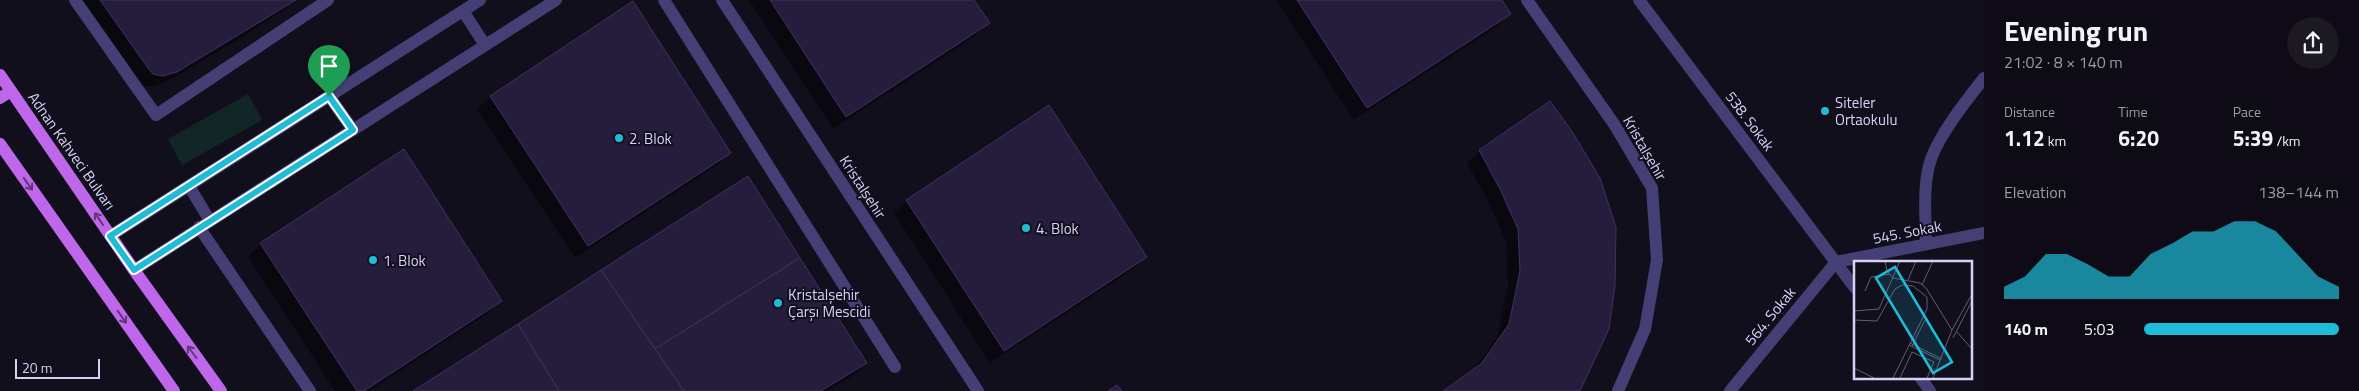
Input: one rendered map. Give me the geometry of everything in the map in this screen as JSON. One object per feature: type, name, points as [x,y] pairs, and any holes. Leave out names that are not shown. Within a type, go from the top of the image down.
[{"type":"main road","name":"Adnan Kahveci Bulvarı","points":[[0,75],[5,94],[221,391]]},
{"type":"main road","points":[[0,144],[174,391]]},
{"type":"street","points":[[75,0],[156,115],[328,0]]},
{"type":"street","points":[[110,236],[480,0]]},
{"type":"street","points":[[134,270],[556,0]]},
{"type":"street","points":[[664,0],[896,367]]},
{"type":"street","name":"Kristalşehir","points":[[722,0],[978,391]]},
{"type":"street","name":"Kristalşehir","points":[[1527,0],[1614,124],[1652,188],[1657,260],[1645,329],[1618,391]]},
{"type":"street","name":"538. Sokak","points":[[1639,0],[1854,287]]},
{"type":"street","points":[[463,11],[485,45]]},
{"type":"street","points":[[1926,244],[1927,179],[1931,159],[1960,110],[1984,78]]},
{"type":"street","points":[[329,96],[353,130]]},
{"type":"street","points":[[189,186],[210,220]]},
{"type":"street","points":[[199,228],[310,391]]},
{"type":"street","name":"545. Sokak","points":[[1836,262],[1984,233]]},
{"type":"street","name":"564. Sokak","points":[[1730,391],[1836,262]]},
{"type":"street","points":[[1921,378],[1930,391]]},
{"type":"green space","points":[[248,94],[262,120],[182,165],[168,139]]},
{"type":"building","points":[[100,0],[296,0],[177,72],[163,76],[153,74],[148,68]]},
{"type":"building","points":[[770,0],[974,0],[990,23],[846,117]]},
{"type":"building","points":[[1297,0],[1502,0],[1511,14],[1367,108]]},
{"type":"building","name":"2. Blok","points":[[633,1],[731,153],[588,246],[490,96]]},
{"type":"building","points":[[1550,101],[1573,133],[1600,178],[1616,227],[1615,285],[1609,329],[1580,391],[1443,391],[1481,364],[1509,324],[1520,271],[1518,229],[1501,191],[1479,150]]},
{"type":"building","name":"4. Blok","points":[[1049,105],[1147,257],[1004,351],[906,200]]},
{"type":"building","name":"1. Blok","points":[[404,149],[502,301],[364,391],[357,391],[260,243]]},
{"type":"building","points":[[748,176],[800,258],[655,349],[601,270]]},
{"type":"building","name":"Kristalşehir Çarşı Mescidi","points":[[800,258],[867,363],[821,391],[684,391],[655,349]]},
{"type":"building","points":[[601,270],[684,391],[559,391],[518,324]]},
{"type":"building","points":[[518,324],[559,391],[413,391]]},
{"type":"building","points":[[1117,385],[1122,391],[1108,391]]},
{"type":"place","name":"Siteler Ortaokulu","points":[[1825,111]]},
{"type":"place","name":"2. Blok","points":[[619,138]]},
{"type":"place","name":"4. Blok","points":[[1026,228]]},
{"type":"place","name":"1. Blok","points":[[373,260]]},
{"type":"place","name":"Kristalşehir Çarşı Mescidi","points":[[778,303]]},
{"type":"route","points":[[329,96],[353,130],[134,270],[110,236],[329,96]]}]
